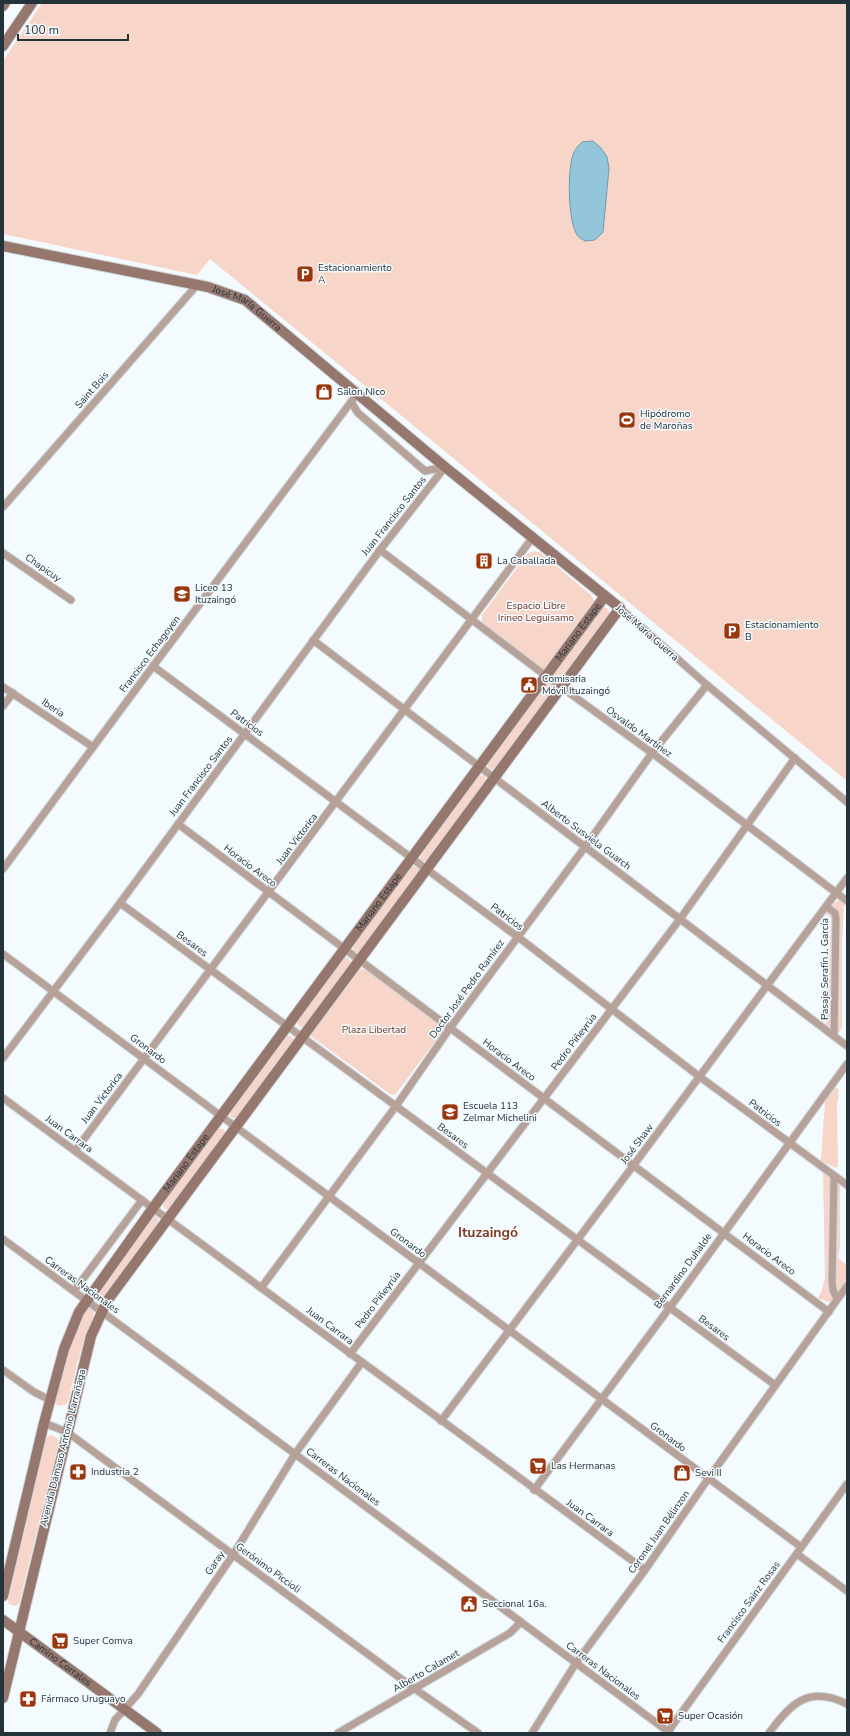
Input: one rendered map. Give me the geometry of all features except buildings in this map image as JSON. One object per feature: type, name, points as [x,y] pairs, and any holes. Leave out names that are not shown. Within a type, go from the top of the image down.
[{"type":"street","points":[[3,46],[32,3]]},
{"type":"street","name":"José María Guerra","points":[[3,246],[208,287],[245,300],[445,467],[620,608],[707,685],[847,802]]},
{"type":"street","name":"Saint Bois","points":[[3,507],[197,285]]},
{"type":"street","name":"Francisco Echagoyen","points":[[3,869],[357,394]]},
{"type":"street","points":[[351,402],[358,413],[425,471],[445,467]]},
{"type":"street","name":"Juan Francisco Santos","points":[[3,1058],[120,903],[380,550],[445,467]]},
{"type":"street","name":"Juan Victorica","points":[[75,1151],[533,537]]},
{"type":"street","name":"Osvaldo Martínez","points":[[380,550],[561,688],[652,753],[847,902]]},
{"type":"street","name":"Chapicuy","points":[[3,552],[71,600]]},
{"type":"street","name":"Mariano Estape","points":[[153,1208],[605,596]]},
{"type":"street","name":"Mariano Estape","points":[[168,1219],[620,608]]},
{"type":"street","name":"Alberto Susviela Guarch","points":[[313,640],[847,1046]]},
{"type":"street","name":"Patricios","points":[[153,666],[518,937],[700,1077],[847,1185]]},
{"type":"street","name":"Doctor José Pedro Ramírez","points":[[261,1288],[328,1195],[396,1106],[450,1028],[585,847],[652,753],[707,685]]},
{"type":"street","name":"Iberia","points":[[3,687],[93,747]]},
{"type":"street","points":[[3,706],[12,693]]},
{"type":"street","name":"Pedro Piñeyrúa","points":[[350,1354],[418,1262],[680,919],[795,758]]},
{"type":"street","name":"Horacio Areco","points":[[178,824],[829,1312]]},
{"type":"street","name":"José Shaw","points":[[441,1421],[837,894],[847,878]]},
{"type":"street","name":"Besares","points":[[120,903],[775,1385]]},
{"type":"street","name":"Pasaje Serafín J. García","points":[[827,907],[835,913],[836,918],[834,1036]]},
{"type":"street","name":"Gronardo","points":[[3,954],[418,1262],[601,1400],[801,1547]]},
{"type":"street","name":"Bernardino Duhalde","points":[[534,1490],[847,1064]]},
{"type":"street","name":"Juan Carrara","points":[[3,1098],[534,1490],[645,1570]]},
{"type":"street","points":[[834,1176],[832,1282],[833,1290],[837,1299]]},
{"type":"street","points":[[74,1291],[142,1200]]},
{"type":"street","points":[[3,1596],[44,1423],[64,1349],[79,1312],[153,1208]]},
{"type":"street","name":"Avenida Dámaso Antonio Larrañaga","points":[[3,1698],[18,1631],[91,1336],[107,1301],[168,1219]]},
{"type":"street","name":"Carreras Nacionales","points":[[3,1239],[669,1732]]},
{"type":"street","name":"Coronel Juan Bélinzon","points":[[532,1733],[576,1663],[645,1570],[708,1479],[847,1286]]},
{"type":"street","name":"Garay","points":[[110,1733],[115,1720],[138,1694],[233,1554],[295,1454],[362,1362]]},
{"type":"street","points":[[3,1370],[34,1392],[50,1400]]},
{"type":"street","name":"Gerónimo Piccioli","points":[[44,1423],[67,1432],[415,1689],[478,1733]]},
{"type":"street","name":"Francisco Sainz Rosas","points":[[669,1732],[847,1484]]},
{"type":"street","points":[[797,1554],[847,1591]]},
{"type":"street","name":"Camino Corrales","points":[[3,1620],[157,1733]]},
{"type":"street","name":"Alberto Calamet","points":[[338,1733],[510,1633],[521,1622]]},
{"type":"street","points":[[769,1733],[791,1706],[798,1700],[824,1696],[837,1699],[847,1704]]},
{"type":"green space","name":"Hipódromo de Maroñas","points":[[42,3],[847,3],[847,781],[210,259],[197,275],[3,234],[3,61]]},
{"type":"green space","name":"Espacio Libre Irineo Leguisamo","points":[[534,551],[541,553],[592,596],[594,601],[592,606],[544,670],[482,623],[482,615],[528,553]]},
{"type":"green space","points":[[603,608],[607,608],[610,613],[561,678],[556,678],[554,676],[556,671]]},
{"type":"green space","points":[[547,684],[551,684],[554,689],[494,769],[489,769],[488,763]]},
{"type":"green space","points":[[484,775],[486,781],[427,861],[422,861],[420,859],[421,855],[479,776]]},
{"type":"green space","points":[[413,866],[417,866],[420,871],[360,952],[355,952],[353,949],[354,945]]},
{"type":"green space","points":[[839,900],[844,901],[842,946],[842,1027],[839,1033],[826,1027],[831,918],[825,913]]},
{"type":"green space","points":[[344,958],[348,958],[351,963],[304,1027],[299,1027],[298,1020]]},
{"type":"green space","name":"Plaza Libertad","points":[[359,969],[366,970],[443,1028],[442,1032],[395,1095],[390,1094],[311,1035]]},
{"type":"green space","points":[[287,1036],[291,1036],[294,1041],[237,1118],[232,1118],[230,1116],[231,1112]]},
{"type":"green space","points":[[836,1087],[839,1090],[837,1105],[838,1166],[836,1168],[821,1161],[825,1101]]},
{"type":"green space","points":[[218,1129],[223,1129],[226,1134],[170,1209],[165,1209],[163,1206],[164,1203]]},
{"type":"green space","points":[[823,1170],[840,1182],[840,1246],[838,1258],[847,1265],[847,1280],[832,1301],[828,1302],[818,1298],[825,1278]]},
{"type":"green space","points":[[153,1216],[158,1217],[158,1223],[103,1299],[97,1300],[95,1298]]},
{"type":"green space","points":[[89,1309],[94,1311],[79,1356],[68,1402],[65,1405],[58,1406],[55,1402],[64,1361],[84,1311]]},
{"type":"green space","points":[[52,1435],[58,1439],[59,1443],[19,1604],[15,1606],[9,1604],[8,1601],[46,1439],[48,1436]]},
{"type":"water","points":[[593,141],[601,148],[607,157],[609,168],[603,232],[595,240],[585,241],[580,238],[573,226],[569,181],[574,152],[582,142]]},
{"type":"place","name":"Estacionamiento A","points":[[305,274]]},
{"type":"place","name":"Salon NIco","points":[[324,392]]},
{"type":"place","name":"Hipódromo de Maroñas","points":[[627,420]]},
{"type":"place","name":"La Caballada","points":[[484,561]]},
{"type":"place","name":"Liceo 13 Ituzaingó","points":[[182,594]]},
{"type":"place","name":"Estacionamiento B","points":[[732,631]]},
{"type":"place","name":"Comisaria Móvil Ituzaingó","points":[[529,685]]},
{"type":"place","name":"Escuela 113 Zelmar Michelini","points":[[450,1112]]},
{"type":"place","name":"Las Hermanas","points":[[538,1466]]},
{"type":"place","name":"Industria 2","points":[[78,1472]]},
{"type":"place","name":"Sevi II","points":[[682,1473]]},
{"type":"place","name":"Seccional 16a.","points":[[469,1604]]},
{"type":"place","name":"Super Comva","points":[[60,1641]]},
{"type":"place","name":"Fármaco Uruguayo","points":[[28,1699]]},
{"type":"place","name":"Super Ocasión","points":[[665,1716]]},
{"type":"district","name":"Ituzaingó","points":[[488,1232]]}]
